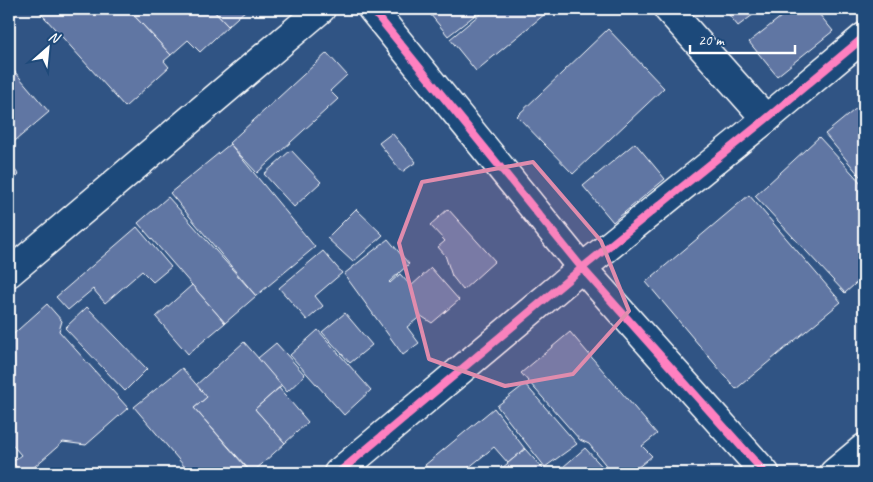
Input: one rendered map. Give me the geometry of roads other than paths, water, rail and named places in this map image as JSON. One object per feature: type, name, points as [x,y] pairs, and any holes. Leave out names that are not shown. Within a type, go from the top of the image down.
[{"type":"street","points":[[9,273],[321,9]]},
{"type":"street","points":[[372,9],[582,268],[765,473]]},
{"type":"street","points":[[668,9],[766,120]]},
{"type":"street","points":[[338,473],[582,268],[766,120],[864,37]]},
{"type":"street","points":[[834,473],[864,448]]}]
